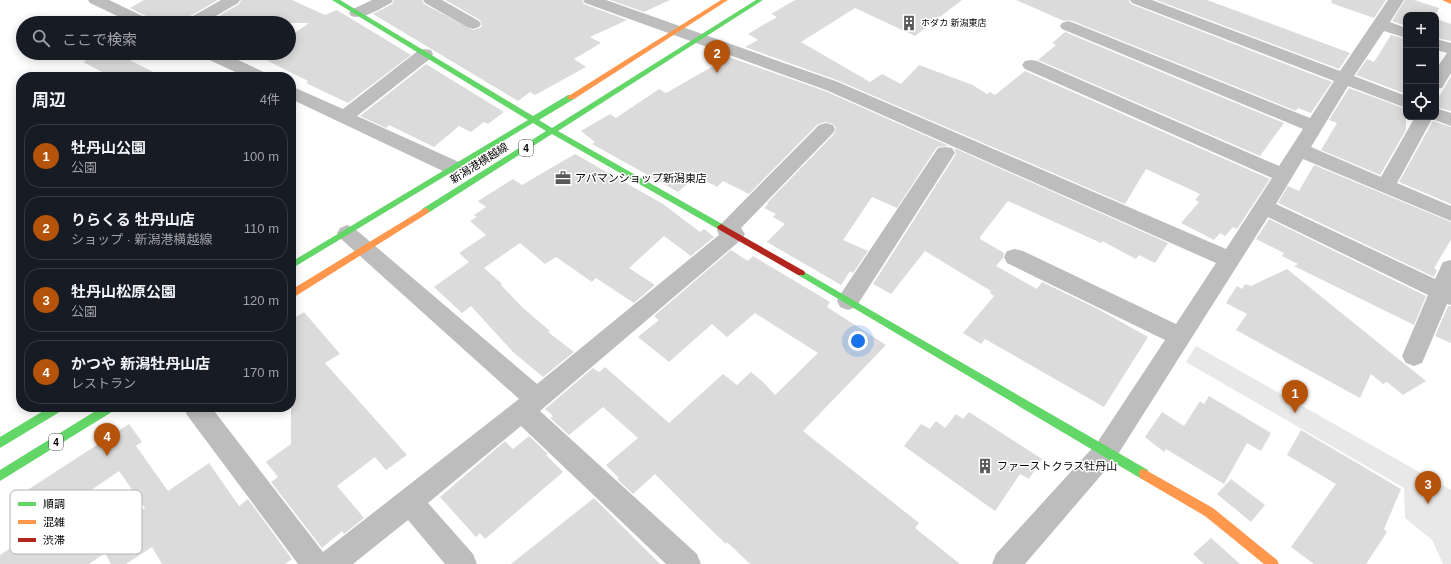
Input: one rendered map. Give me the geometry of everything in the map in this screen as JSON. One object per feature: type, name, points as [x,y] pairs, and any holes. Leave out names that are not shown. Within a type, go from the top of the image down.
[{"type":"main road","points":[[335,0],[552,131],[731,232],[1209,512],[1273,564]]},
{"type":"main road","name":"新潟港横越線","points":[[296,263],[534,120],[725,0]]},
{"type":"main road","name":"新潟港横越線","points":[[296,292],[760,0]]},
{"type":"main road","points":[[1445,0],[1451,2]]},
{"type":"main road","points":[[0,443],[51,412]]},
{"type":"main road","name":"4","points":[[0,476],[104,412]]},
{"type":"street","points":[[96,0],[130,16]]},
{"type":"street","points":[[204,16],[232,0]]},
{"type":"street","points":[[357,13],[385,0]]},
{"type":"street","points":[[431,0],[473,24]]},
{"type":"street","points":[[591,0],[832,86],[886,108],[1229,259]]},
{"type":"street","points":[[1138,0],[1403,101]]},
{"type":"street","points":[[1006,564],[1106,451],[1179,336],[1264,207],[1282,175],[1344,78],[1396,0]]},
{"type":"street","points":[[1380,24],[1403,32]]},
{"type":"street","points":[[1068,26],[1314,126]]},
{"type":"street","points":[[1439,45],[1451,49]]},
{"type":"street","points":[[344,117],[426,54]]},
{"type":"street","points":[[1439,79],[1451,57]]},
{"type":"street","points":[[224,60],[249,72]]},
{"type":"street","points":[[1031,65],[1282,175]]},
{"type":"street","points":[[296,94],[454,168]]},
{"type":"street","points":[[1439,115],[1451,120]]},
{"type":"street","points":[[1385,187],[1422,120]]},
{"type":"street","points":[[331,564],[410,502],[528,405],[731,232],[826,129]]},
{"type":"street","points":[[1299,150],[1451,214]]},
{"type":"street","points":[[848,301],[945,153]]},
{"type":"street","points":[[1264,207],[1446,293]]},
{"type":"street","points":[[347,232],[528,405],[686,564]]},
{"type":"street","points":[[1015,257],[1179,336]]},
{"type":"street","points":[[1414,356],[1446,293],[1451,268]]},
{"type":"street","points":[[200,412],[315,564]]},
{"type":"street","points":[[410,502],[463,564]]},
{"type":"shaded area","points":[[1196,346],[1451,490],[1451,564],[1443,564],[1432,540],[1405,518],[1404,488],[1186,362]]},
{"type":"building","points":[[144,0],[218,0],[190,16],[146,16],[130,8]]},
{"type":"building","points":[[241,0],[292,0],[325,15],[337,10],[411,55],[348,103],[306,83],[308,81],[296,75],[296,72],[290,72],[266,60],[296,60],[296,32],[309,23],[296,23],[296,16],[219,16],[239,4]]},
{"type":"building","points":[[394,0],[422,0],[424,4],[473,30],[480,28],[482,25],[480,20],[445,0],[582,0],[584,4],[627,20],[590,37],[601,43],[574,59],[586,67],[535,95],[530,92],[518,101],[373,14],[392,4]]},
{"type":"building","points":[[610,0],[670,0],[644,12]]},
{"type":"building","points":[[795,0],[962,0],[915,36],[855,8],[801,42],[870,82],[882,74],[901,84],[919,65],[971,84],[987,94],[990,92],[995,95],[1025,71],[1270,179],[1237,229],[1233,227],[1225,236],[1220,233],[1214,240],[1181,223],[1199,202],[1195,200],[1200,194],[1146,169],[1125,204],[839,81],[745,47],[758,40],[748,34],[777,17],[771,14]]},
{"type":"building","points":[[1016,0],[1129,0],[1131,4],[1332,82],[1311,113],[1298,108],[1296,111],[1075,22],[1068,20],[1064,21]]},
{"type":"building","points":[[1156,0],[1207,0],[1350,53],[1339,69]]},
{"type":"building","points":[[1332,0],[1386,0],[1374,18],[1331,3]]},
{"type":"building","points":[[1405,0],[1414,0],[1439,8],[1437,12],[1403,12],[1403,25],[1392,21]]},
{"type":"building","points":[[1439,20],[1451,24],[1451,41],[1439,39]]},
{"type":"building","points":[[1065,32],[1284,123],[1260,156],[1038,60],[1056,45],[1052,43]]},
{"type":"building","points":[[1391,35],[1403,38],[1403,93],[1356,75],[1367,59],[1374,62]]},
{"type":"building","points":[[729,57],[825,91],[949,146],[937,147],[897,208],[872,197],[843,240],[868,251],[853,273],[850,271],[841,285],[767,242],[785,224],[773,217],[776,214],[764,208],[768,204],[767,203],[834,134],[836,128],[833,124],[826,122],[818,124],[749,194],[723,181],[717,187],[696,176],[678,192],[592,144],[595,142],[581,131],[610,114],[616,118],[659,89],[666,93]]},
{"type":"building","points":[[87,60],[130,60],[153,72],[102,72],[83,62]]},
{"type":"building","points":[[426,64],[504,112],[488,124],[484,122],[471,132],[459,126],[434,147],[389,125],[386,128],[360,116]]},
{"type":"building","points":[[1451,76],[1451,111],[1439,108],[1439,97]]},
{"type":"building","points":[[1349,88],[1403,108],[1403,120],[1406,120],[1406,130],[1380,175],[1321,150],[1337,123],[1329,120]]},
{"type":"building","points":[[1433,121],[1451,127],[1451,204],[1399,182]]},
{"type":"building","points":[[954,148],[1168,243],[1155,263],[1139,255],[1136,259],[1102,241],[1101,243],[1008,201],[980,237],[980,239],[1004,253],[1003,258],[996,266],[1037,289],[1042,282],[1098,309],[1148,337],[1104,407],[985,339],[981,344],[963,333],[994,296],[990,293],[991,291],[925,251],[891,294],[873,284],[956,154]]},
{"type":"building","points":[[575,154],[663,204],[700,232],[704,229],[714,237],[691,256],[664,236],[629,268],[655,285],[634,303],[596,278],[592,282],[556,257],[545,264],[520,243],[484,268],[502,284],[501,285],[522,307],[550,331],[548,332],[574,352],[543,377],[513,352],[471,306],[462,313],[434,287],[469,262],[459,253],[486,235],[470,221],[477,217],[474,215],[486,207],[478,201],[513,179],[522,185]]},
{"type":"building","points":[[1314,165],[1451,222],[1451,240],[1434,268],[1437,270],[1434,277],[1278,203],[1288,186],[1299,191]]},
{"type":"building","points":[[1269,219],[1426,296],[1414,325],[1294,266],[1298,264],[1282,256],[1284,253],[1256,239]]},
{"type":"building","points":[[731,250],[748,261],[753,256],[830,302],[827,307],[886,345],[803,431],[919,523],[915,528],[960,564],[750,564],[727,542],[726,544],[655,474],[633,494],[617,479],[619,478],[606,465],[638,438],[603,407],[569,435],[550,418],[553,416],[545,409],[593,368],[599,372],[605,367],[669,423],[723,374],[737,385],[751,372],[775,395],[818,353],[755,313],[727,337],[712,324],[669,362],[638,337],[659,320],[654,316]]},
{"type":"building","points":[[1287,269],[1426,381],[1403,395],[1387,382],[1383,384],[1371,374],[1360,398],[1236,330],[1247,314],[1226,303],[1237,286],[1242,289],[1245,284],[1251,286]]},
{"type":"building","points":[[1448,306],[1451,306],[1451,343],[1435,336]]},
{"type":"building","points":[[304,312],[340,354],[325,363],[407,455],[386,470],[375,457],[337,486],[364,518],[344,534],[342,531],[322,548],[271,482],[278,477],[266,462],[291,444],[291,412],[296,412],[296,317]]},
{"type":"building","points":[[1209,396],[1271,433],[1261,451],[1247,443],[1224,484],[1166,449],[1164,452],[1145,437],[1162,412],[1184,426],[1200,401],[1204,404]]},
{"type":"building","name":"ファーストクラス牡丹山","points":[[969,412],[1042,459],[1029,479],[1020,474],[995,511],[904,446],[921,424],[930,429],[936,421],[945,428],[956,414],[963,419]]},
{"type":"building","points":[[129,424],[142,442],[136,446],[168,491],[209,463],[239,506],[248,499],[292,559],[285,564],[162,564],[152,547],[142,554],[142,510],[145,508],[142,504],[142,490],[132,490],[119,471],[91,490],[28,490]]},
{"type":"building","points":[[1301,430],[1401,489],[1384,529],[1387,532],[1366,564],[1314,564],[1291,547],[1336,484],[1287,455]]},
{"type":"building","points":[[529,436],[548,454],[546,455],[563,472],[485,539],[480,533],[476,537],[440,497],[505,441],[513,449]]},
{"type":"building","points":[[1231,479],[1265,505],[1251,522],[1217,494]]},
{"type":"building","points":[[594,498],[660,564],[511,564]]},
{"type":"building","points":[[1211,538],[1240,564],[1204,564],[1193,554]]},
{"type":"building","points":[[10,548],[10,554],[104,554],[89,564],[0,564],[0,555]]},
{"type":"building","points":[[106,554],[141,554],[126,564],[111,564]]},
{"type":"traffic: fast","points":[[335,0],[552,131],[721,227]]},
{"type":"traffic: fast","points":[[425,211],[760,0]]},
{"type":"traffic: fast","points":[[296,263],[571,97]]},
{"type":"traffic: fast","points":[[801,273],[1144,474]]},
{"type":"traffic: fast","points":[[0,443],[51,412]]},
{"type":"traffic: fast","points":[[0,476],[103,412]]},
{"type":"traffic: slow","points":[[571,97],[725,0]]},
{"type":"traffic: slow","points":[[1445,0],[1451,2]]},
{"type":"traffic: slow","points":[[296,292],[425,211]]},
{"type":"traffic: slow","points":[[1144,474],[1209,512],[1273,564]]},
{"type":"traffic: jam","points":[[721,227],[801,273]]},
{"type":"place","name":"ホダカ 新潟東店","points":[[909,23]]},
{"type":"place","name":"りらくる 牡丹山店","points":[[717,73]]},
{"type":"place","name":"アパマンショップ新潟東店","points":[[563,178]]},
{"type":"place","name":"牡丹山公園","points":[[1295,413]]},
{"type":"place","name":"かつや 新潟牡丹山店","points":[[107,456]]},
{"type":"place","name":"ファーストクラス牡丹山","points":[[985,466]]},
{"type":"place","name":"牡丹山松原公園","points":[[1428,504]]}]
